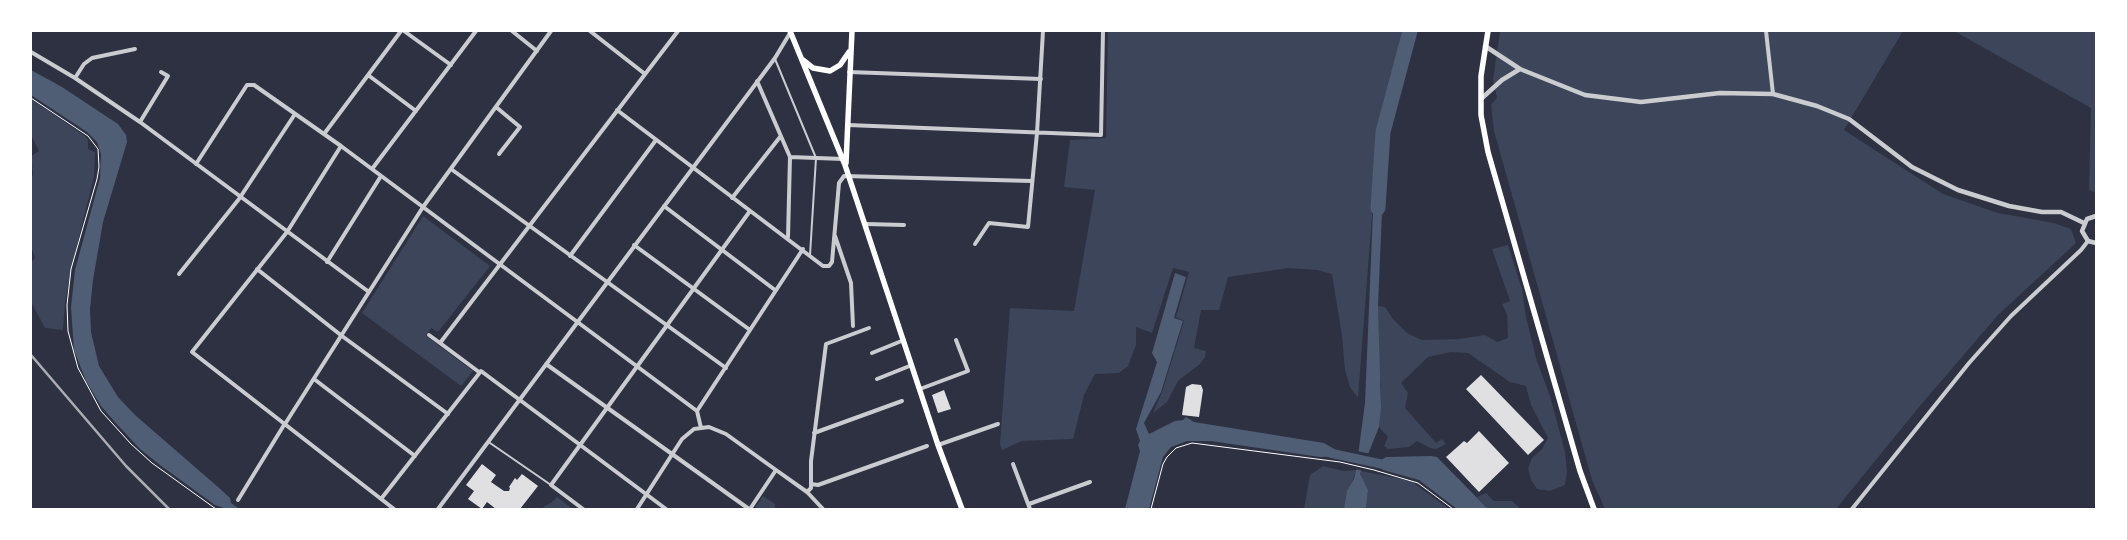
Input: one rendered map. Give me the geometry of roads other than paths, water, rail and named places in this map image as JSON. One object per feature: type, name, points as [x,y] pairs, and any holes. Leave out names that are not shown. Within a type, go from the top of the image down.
[{"type":"main road","points":[[844,162],[848,125],[852,31]]},
{"type":"main road","points":[[1488,31],[1481,76],[1481,115],[1488,152],[1498,193],[1580,470],[1594,509]]},
{"type":"main road","points":[[790,32],[849,174],[938,445],[962,509]]},
{"type":"main road","points":[[801,58],[813,68],[830,71],[840,65],[850,50]]},
{"type":"street","points":[[324,134],[403,31],[451,65]]},
{"type":"street","points":[[372,169],[476,31]]},
{"type":"street","points":[[512,31],[536,51]]},
{"type":"street","points":[[238,500],[423,207],[551,31]]},
{"type":"street","points":[[590,31],[645,74]]},
{"type":"street","points":[[440,344],[678,31]]},
{"type":"street","points":[[975,244],[989,223],[1028,227],[1037,133],[1043,31]]},
{"type":"street","points":[[848,125],[1101,135],[1103,31]]},
{"type":"street","points":[[1766,31],[1773,94]]},
{"type":"street","points":[[438,509],[775,58],[790,32]]},
{"type":"street","points":[[1485,46],[1520,69],[1585,95],[1641,102],[1720,93],[1773,94],[1817,106],[1849,120],[1912,166],[1958,190],[2009,206],[2042,212],[2061,212],[2084,223]]},
{"type":"street","points":[[75,78],[84,64],[92,58],[135,49]]},
{"type":"street","points":[[31,52],[75,78],[140,122],[369,292]]},
{"type":"street","points":[[1482,99],[1502,80],[1520,69]]},
{"type":"street","points":[[140,122],[168,76],[161,72]]},
{"type":"street","points":[[849,72],[1041,79]]},
{"type":"street","points":[[368,75],[416,111]]},
{"type":"street","points":[[757,81],[790,157],[788,237]]},
{"type":"street","points":[[196,164],[247,85],[254,86],[341,146],[697,411],[701,428]]},
{"type":"street","points":[[496,107],[520,127],[499,154]]},
{"type":"street","points":[[617,110],[824,266],[829,266],[832,262],[839,183],[842,177],[849,174],[1032,181]]},
{"type":"street","points":[[179,274],[240,197],[294,114]]},
{"type":"street","points":[[732,198],[780,137]]},
{"type":"street","points":[[570,256],[656,140]]},
{"type":"street","points":[[341,146],[287,232],[192,352],[394,509]]},
{"type":"street","points":[[790,157],[844,162]]},
{"type":"street","points":[[451,169],[726,368]]},
{"type":"street","points":[[327,262],[381,176]]},
{"type":"street","points":[[664,206],[775,290]]},
{"type":"street","points":[[583,509],[551,485],[750,211]]},
{"type":"street","points":[[2096,216],[2091,217],[2084,223],[2082,231],[2088,241],[2096,243]]},
{"type":"street","points":[[866,224],[904,225]]},
{"type":"street","points":[[834,235],[851,283],[853,326]]},
{"type":"street","points":[[1852,509],[1969,363],[2011,316],[2081,250],[2088,241]]},
{"type":"street","points":[[634,245],[750,330]]},
{"type":"street","points":[[697,411],[802,249]]},
{"type":"street","points":[[257,269],[342,336],[448,414]]},
{"type":"street","points":[[807,492],[811,488],[810,461],[826,344],[869,328]]},
{"type":"street","points":[[429,335],[519,399],[579,446],[666,509]]},
{"type":"street","points":[[872,353],[904,340]]},
{"type":"street","points":[[920,390],[968,371],[956,340]]},
{"type":"street","points":[[546,364],[749,509],[776,470]]},
{"type":"street","points":[[877,379],[912,365]]},
{"type":"street","points":[[381,499],[480,372]]},
{"type":"street","points":[[314,379],[415,456]]},
{"type":"street","points":[[814,433],[902,401]]},
{"type":"street","points":[[938,445],[998,424]]},
{"type":"street","points":[[637,509],[682,438],[694,429],[709,427],[726,434],[807,492],[823,509]]},
{"type":"street","points":[[811,484],[819,485],[926,446]]},
{"type":"street","points":[[1013,464],[1029,506],[1090,482]]},
{"type":"lane","points":[[775,58],[816,158],[810,255]]},
{"type":"lane","points":[[488,441],[551,485]]},
{"type":"waterway","points":[[1378,208],[1383,132],[1410,31]]},
{"type":"waterway","points":[[1330,453],[1386,465]]},
{"type":"railway","points":[[31,355],[126,466],[169,509]]}]
